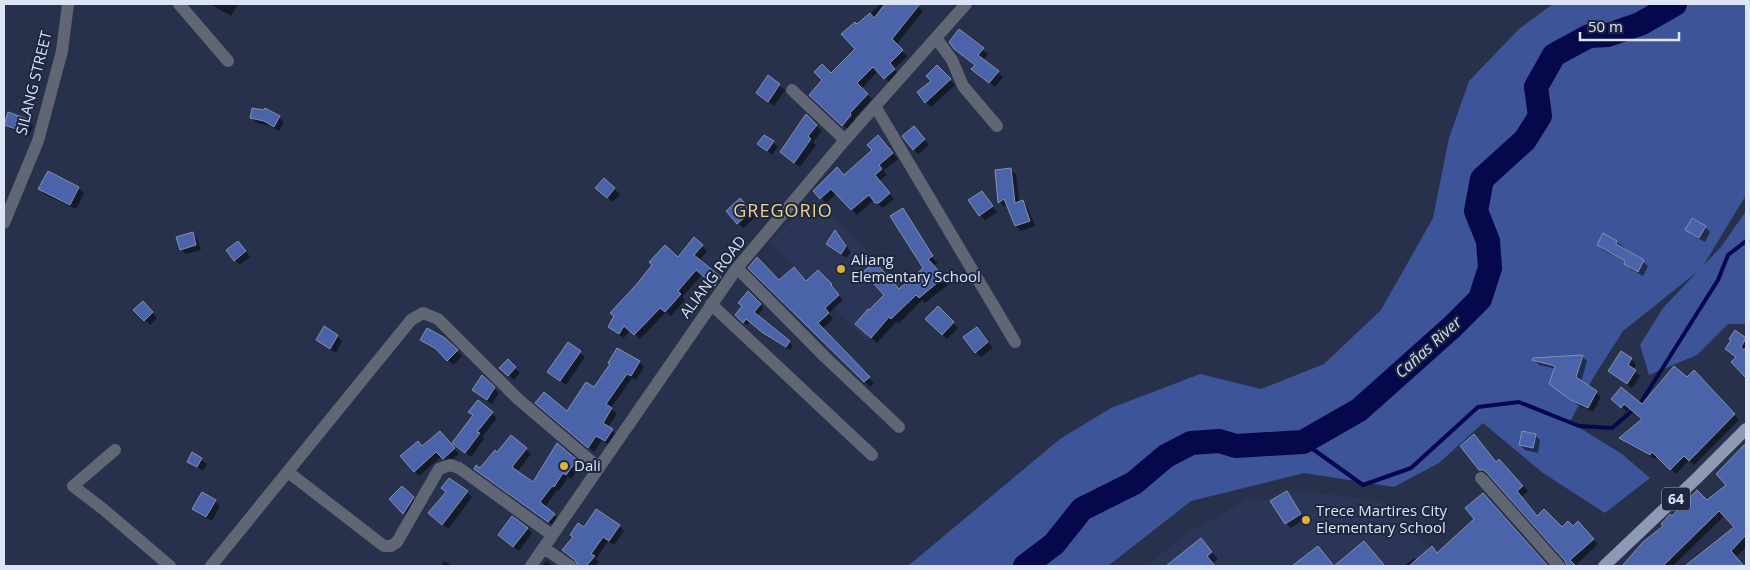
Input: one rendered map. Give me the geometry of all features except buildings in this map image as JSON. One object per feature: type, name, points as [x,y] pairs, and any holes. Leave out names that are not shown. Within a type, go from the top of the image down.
[{"type":"main road","name":"64","points":[[1604,566],[1698,478],[1746,429]]},
{"type":"street","name":"SILANG STREET","points":[[4,223],[38,141],[62,52],[68,4]]},
{"type":"street","points":[[179,4],[228,61]]},
{"type":"street","name":"ALIANG ROAD","points":[[530,566],[737,268],[845,140],[966,4]]},
{"type":"street","points":[[936,38],[952,60],[964,86],[997,126]]},
{"type":"street","points":[[792,90],[845,140]]},
{"type":"street","points":[[875,106],[1015,342]]},
{"type":"street","points":[[737,268],[899,428]]},
{"type":"street","points":[[711,304],[872,455]]},
{"type":"street","points":[[210,566],[411,320],[424,313],[438,319],[518,399],[599,468]]},
{"type":"street","points":[[114,450],[73,486],[170,566]]},
{"type":"street","points":[[288,472],[384,546],[391,546],[397,542],[439,469],[450,465],[458,468],[552,536]]},
{"type":"street","points":[[1481,478],[1559,566]]},
{"type":"street","points":[[544,548],[570,566]]},
{"type":"shaded area","points":[[1553,4],[1746,4],[1746,195],[1703,266],[1721,247],[1746,211],[1746,324],[1728,324],[1697,355],[1649,375],[1640,345],[1663,308],[1697,272],[1623,331],[1593,378],[1570,422],[1622,454],[1650,478],[1605,513],[1543,473],[1483,423],[1439,463],[1394,487],[1304,473],[1191,501],[1108,566],[908,566],[1060,439],[1111,408],[1200,374],[1261,389],[1324,364],[1381,310],[1433,218],[1449,138],[1469,81],[1519,29]]},
{"type":"shaded area","name":"Aliang Elementary School","points":[[815,197],[912,296],[866,341],[770,242]]},
{"type":"shaded area","name":"Trece Martires City Elementary School","points":[[1283,489],[1374,500],[1386,504],[1446,566],[1146,566],[1183,536],[1249,498],[1264,501]]},
{"type":"waterway","name":"Cañas River","points":[[1025,566],[1054,544],[1082,509],[1134,483],[1166,456],[1191,443],[1219,441],[1236,446],[1303,442],[1359,410],[1452,327],[1480,299],[1490,268],[1488,241],[1476,211],[1482,179],[1525,140],[1540,116],[1536,87],[1554,55],[1589,36],[1608,35],[1640,24],[1675,4]]},
{"type":"waterway","points":[[1303,442],[1363,485],[1411,468],[1478,407],[1519,402],[1579,426],[1612,428],[1640,404],[1718,280],[1728,255],[1746,241]]},
{"type":"place","name":"Aliang Elementary School","points":[[841,269]]},
{"type":"place","name":"Dali","points":[[564,466]]},
{"type":"place","name":"Trece Martires City Elementary School","points":[[1306,520]]},
{"type":"district","name":"GREGORIO","points":[[783,211]]}]
